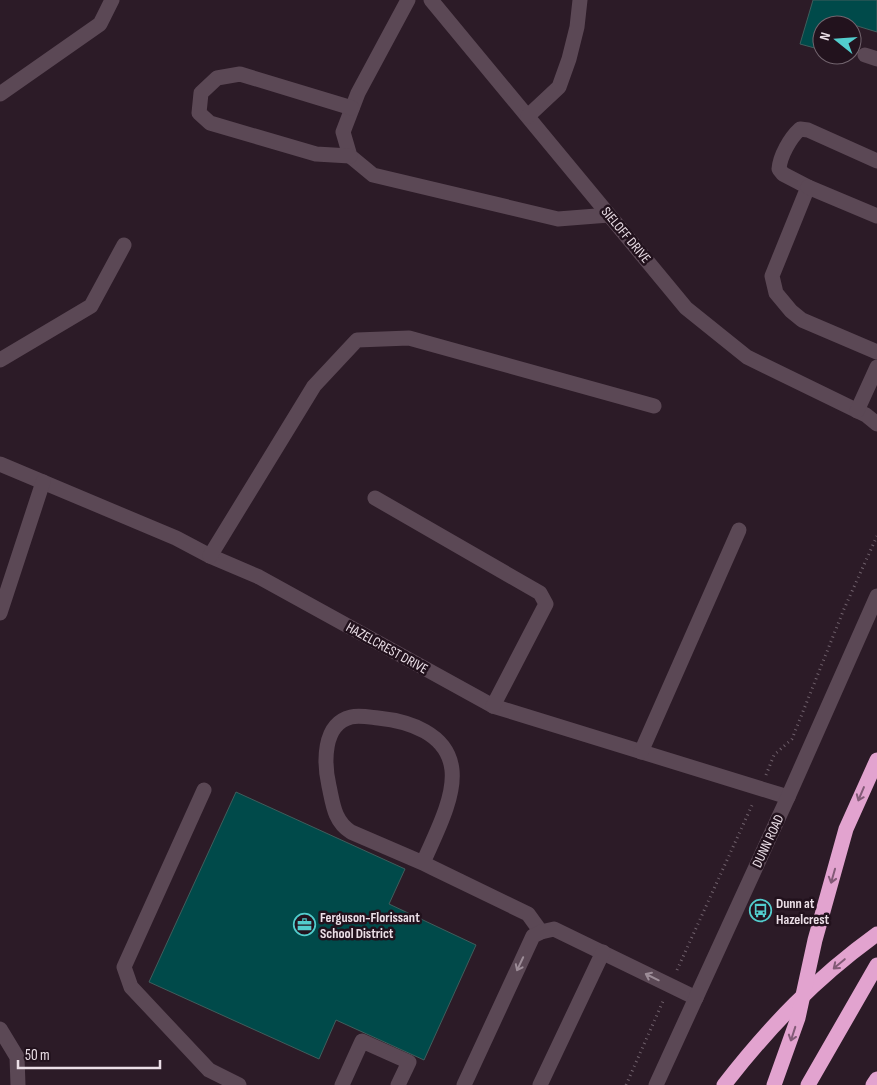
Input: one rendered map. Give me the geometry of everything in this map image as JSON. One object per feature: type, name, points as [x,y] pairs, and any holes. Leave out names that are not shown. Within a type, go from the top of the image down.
[{"type":"highway","points":[[774,1085],[798,1018],[815,940],[846,829],[877,760]]},
{"type":"highway","points":[[724,1085],[755,1045],[804,994],[877,934]]},
{"type":"highway","points":[[808,1085],[877,965]]},
{"type":"highway","points":[[873,1085],[877,1079]]},
{"type":"street","points":[[0,94],[100,24],[112,0]]},
{"type":"street","points":[[408,0],[358,93],[343,132],[350,156],[373,175],[558,219],[609,215]]},
{"type":"street","name":"SIELOFF DRIVE","points":[[432,0],[686,308],[747,356],[869,417]]},
{"type":"street","points":[[528,116],[559,87],[569,59],[577,27],[580,0]]},
{"type":"street","points":[[350,156],[316,154],[210,124],[198,113],[200,94],[217,78],[240,74],[352,108]]},
{"type":"street","points":[[877,161],[808,130],[800,129],[794,134],[780,163],[779,170],[808,187],[877,216]]},
{"type":"street","points":[[808,187],[772,276],[776,293],[791,311],[802,320],[877,352]]},
{"type":"street","points":[[0,360],[91,306],[124,245]]},
{"type":"street","points":[[210,556],[314,386],[357,340],[409,338],[654,406]]},
{"type":"street","points":[[869,417],[877,367]]},
{"type":"street","name":"HAZELCREST DRIVE","points":[[0,464],[176,538],[210,556],[259,577],[493,706],[788,797]]},
{"type":"street","points":[[0,614],[43,482]]},
{"type":"street","points":[[376,498],[540,594],[546,604],[493,706]]},
{"type":"street","points":[[641,752],[739,530]]},
{"type":"street","name":"DUNN ROAD","points":[[656,1085],[788,797],[877,596],[877,589]]},
{"type":"street","points":[[423,863],[449,796],[452,770],[447,753],[431,735],[410,723],[352,716],[345,719],[334,729],[326,753],[327,775],[336,815],[345,828],[528,914],[541,932]]},
{"type":"street","points":[[204,790],[124,966],[131,987],[209,1070],[239,1085]]},
{"type":"street","points":[[464,1085],[533,936],[541,932],[554,929],[696,998]]},
{"type":"street","points":[[540,1085],[603,952]]},
{"type":"street","points":[[0,1029],[17,1057],[18,1085]]},
{"type":"street","points":[[342,1085],[362,1041],[409,1062],[398,1085]]},
{"type":"path","points":[[770,767],[774,756],[792,739],[844,610],[877,536]]},
{"type":"path","points":[[675,975],[750,810]]},
{"type":"path","points":[[626,1085],[666,995]]},
{"type":"building","points":[[813,0],[877,0],[877,32],[862,27],[862,15],[812,15],[812,47],[800,44]]},
{"type":"building","name":"Ferguson-Florissant School District","points":[[236,792],[405,869],[389,904],[476,945],[424,1060],[336,1020],[319,1059],[149,982]]},
{"type":"place","name":"Dunn at Hazelcrest","points":[[760,911]]},
{"type":"place","name":"Ferguson-Florissant School District","points":[[304,925]]}]
